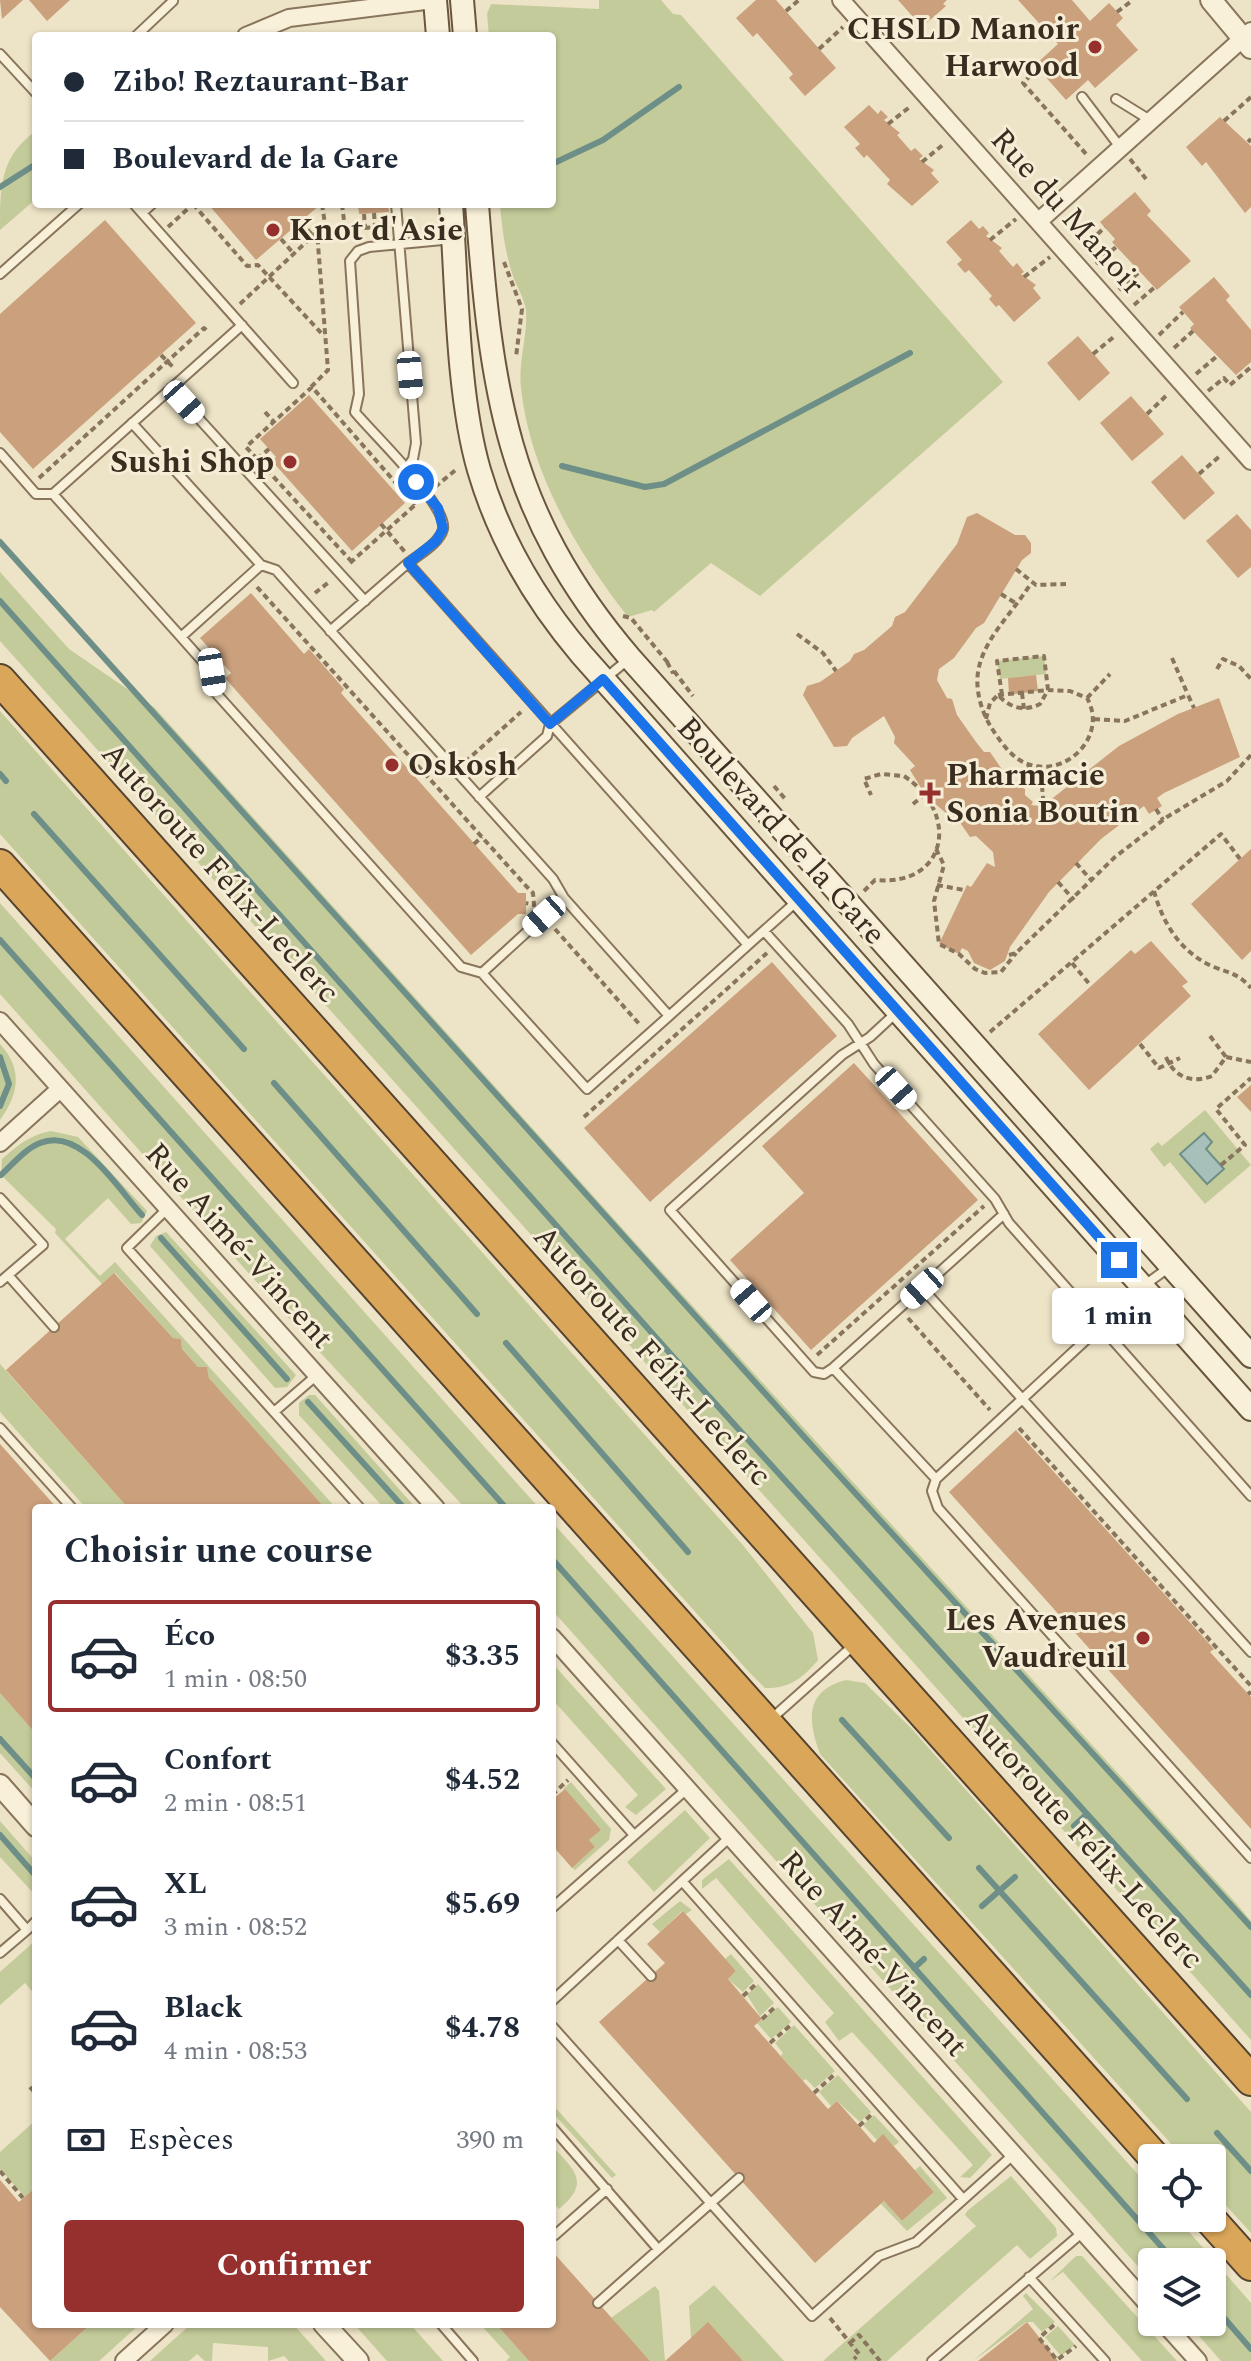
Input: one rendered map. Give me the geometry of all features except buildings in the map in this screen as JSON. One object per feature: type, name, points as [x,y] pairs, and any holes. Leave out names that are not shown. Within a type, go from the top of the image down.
[{"type":"highway","name":"Autoroute Félix-Leclerc","points":[[0,680],[1251,2080]]},
{"type":"highway","points":[[0,865],[1142,2144]]},
{"type":"highway","points":[[1222,2232],[1251,2265]]},
{"type":"main road","points":[[434,0],[438,32]]},
{"type":"main road","points":[[462,0],[465,32]]},
{"type":"main road","name":"Boulevard de la Gare","points":[[451,208],[468,416],[485,490],[504,534],[539,599],[603,679],[1251,1409]]},
{"type":"main road","name":"Boulevard de la Gare","points":[[477,208],[492,364],[513,456],[563,567],[630,658],[1251,1356]]},
{"type":"street","points":[[256,32],[289,18],[434,0]]},
{"type":"street","name":"Rue du Manoir","points":[[841,0],[1251,461]]},
{"type":"street","points":[[1039,221],[1150,120],[1248,39],[1211,0]]},
{"type":"street","name":"Rue Aimé-Vincent","points":[[0,1021],[432,1504]]},
{"type":"street","points":[[0,1143],[60,1089]]},
{"type":"street","name":"Rue Aimé-Vincent","points":[[556,1641],[1138,2293]]},
{"type":"street","points":[[0,1785],[32,1821]]},
{"type":"street","points":[[124,2361],[161,2328]]},
{"type":"street","points":[[328,2328],[358,2361]]},
{"type":"street","points":[[1176,2336],[1198,2361]]},
{"type":"lane","points":[[140,32],[173,1]]},
{"type":"lane","points":[[0,54],[32,89]]},
{"type":"lane","points":[[1082,97],[1120,147]]},
{"type":"lane","points":[[1116,99],[1150,120]]},
{"type":"lane","points":[[0,274],[74,208]]},
{"type":"lane","points":[[138,208],[293,383]]},
{"type":"lane","points":[[142,213],[148,208]]},
{"type":"lane","points":[[396,208],[416,443],[413,459],[405,470]]},
{"type":"lane","points":[[330,631],[441,535],[443,521],[438,508],[355,412],[359,394],[349,268],[353,256],[363,248],[454,239]]},
{"type":"lane","points":[[0,453],[36,494],[53,494],[242,325]]},
{"type":"lane","points":[[171,388],[365,601]]},
{"type":"lane","points":[[132,423],[261,565],[276,570],[553,879],[564,898],[669,1016]]},
{"type":"lane","points":[[53,494],[212,672],[215,692],[440,944],[461,967],[482,973],[587,1089],[799,900]]},
{"type":"lane","points":[[409,562],[748,945]]},
{"type":"lane","points":[[181,637],[261,565]]},
{"type":"lane","points":[[479,797],[547,736],[550,724],[630,658]]},
{"type":"lane","points":[[482,973],[564,898]]},
{"type":"lane","points":[[764,931],[845,1021],[874,1064],[995,1199],[1004,1214],[1251,1496]]},
{"type":"lane","points":[[898,1011],[670,1210],[814,1372],[824,1374],[1004,1214]]},
{"type":"lane","points":[[0,1198],[43,1245],[0,1282]]},
{"type":"lane","points":[[168,1208],[127,1248],[356,1504]]},
{"type":"lane","points":[[1171,1266],[1116,1308],[1101,1326],[1035,1384],[1023,1400],[936,1479],[932,1491],[938,1508],[1251,1858]]},
{"type":"lane","points":[[8,1275],[54,1327]]},
{"type":"lane","points":[[922,1288],[1251,1652]]},
{"type":"lane","points":[[833,1368],[936,1479]]},
{"type":"lane","points":[[274,1412],[317,1375]]},
{"type":"lane","points":[[0,1428],[68,1504]]},
{"type":"lane","points":[[766,1723],[858,1641]]},
{"type":"lane","points":[[556,1747],[634,1835]]},
{"type":"lane","points":[[556,1904],[688,1788]]},
{"type":"lane","points":[[556,1997],[731,1837]]},
{"type":"lane","points":[[682,1881],[963,2199]]},
{"type":"lane","points":[[0,1899],[27,1930]]},
{"type":"lane","points":[[0,1953],[32,1925]]},
{"type":"lane","points":[[618,1940],[651,1976]]},
{"type":"lane","points":[[556,2030],[812,2316],[879,2256],[916,2242],[1014,2154]]},
{"type":"lane","points":[[556,2132],[658,2249]]},
{"type":"lane","points":[[598,2303],[739,2178]]},
{"type":"lane","points":[[556,2232],[607,2189]]},
{"type":"lane","points":[[932,2361],[1083,2232]]},
{"type":"lane","points":[[1029,2277],[1105,2361]]},
{"type":"lane","points":[[444,2328],[473,2361]]},
{"type":"path","points":[[786,11],[799,0]]},
{"type":"path","points":[[1117,12],[1133,0]]},
{"type":"path","points":[[819,49],[845,26]]},
{"type":"path","points":[[1038,68],[1023,83],[1087,156]]},
{"type":"path","points":[[1224,121],[1251,97]]},
{"type":"path","points":[[888,124],[914,103]]},
{"type":"path","points":[[922,162],[948,140]]},
{"type":"path","points":[[161,234],[189,208]]},
{"type":"path","points":[[196,208],[247,266],[258,265],[325,337]]},
{"type":"path","points":[[323,208],[326,231]]},
{"type":"path","points":[[342,208],[345,229]]},
{"type":"path","points":[[374,213],[376,227]]},
{"type":"path","points":[[364,214],[365,228]]},
{"type":"path","points":[[990,240],[1017,218]]},
{"type":"path","points":[[301,222],[315,234],[328,370],[246,447],[350,564],[417,503],[312,387]]},
{"type":"path","points":[[240,304],[315,234],[388,226]]},
{"type":"path","points":[[1081,249],[1105,227]]},
{"type":"path","points":[[281,239],[294,254]]},
{"type":"path","points":[[1095,265],[1116,247]]},
{"type":"path","points":[[502,255],[522,309],[515,363]]},
{"type":"path","points":[[1024,277],[1050,256]]},
{"type":"path","points":[[1118,291],[1138,273]]},
{"type":"path","points":[[1132,307],[1155,287]]},
{"type":"path","points":[[1158,336],[1183,312]]},
{"type":"path","points":[[40,477],[204,328],[208,332]]},
{"type":"path","points":[[1171,351],[1193,331]]},
{"type":"path","points":[[1093,354],[1118,333]]},
{"type":"path","points":[[161,355],[177,371]]},
{"type":"path","points":[[1194,377],[1216,357]]},
{"type":"path","points":[[1224,378],[1230,385],[1251,367]]},
{"type":"path","points":[[1208,392],[1232,371]]},
{"type":"path","points":[[1147,414],[1171,392]]},
{"type":"path","points":[[265,412],[274,422]]},
{"type":"path","points":[[86,422],[93,429]]},
{"type":"path","points":[[349,441],[355,436]]},
{"type":"path","points":[[257,459],[269,449]]},
{"type":"path","points":[[1199,474],[1225,452]]},
{"type":"path","points":[[434,488],[458,468]]},
{"type":"path","points":[[274,477],[281,472]]},
{"type":"path","points":[[288,493],[294,487]]},
{"type":"path","points":[[381,524],[409,562]]},
{"type":"path","points":[[1016,569],[1031,583],[1066,584]]},
{"type":"path","points":[[306,583],[316,594],[331,581]]},
{"type":"path","points":[[986,719],[990,703],[1000,695],[1048,690],[1070,691],[1087,698],[1094,719],[1084,748],[1060,763],[1040,766],[1029,764],[1007,748],[986,719],[978,687],[980,664],[1031,583]]},
{"type":"path","points":[[253,584],[533,893],[534,905],[526,903]]},
{"type":"path","points":[[1001,594],[1017,604]]},
{"type":"path","points":[[269,614],[276,608]]},
{"type":"path","points":[[287,620],[299,610]]},
{"type":"path","name":"Boulevard de la Gare","points":[[631,618],[697,701]]},
{"type":"path","points":[[797,634],[823,653],[836,671]]},
{"type":"path","points":[[294,642],[301,635]]},
{"type":"path","points":[[1044,656],[1048,690],[1040,704],[1026,710],[1005,702],[1000,695],[997,661],[1044,656]]},
{"type":"path","points":[[1172,658],[1194,708]]},
{"type":"path","points":[[1217,669],[1223,659],[1239,666],[1251,679]]},
{"type":"path","points":[[1087,698],[1110,674]]},
{"type":"path","points":[[347,687],[357,678]]},
{"type":"path","points":[[1022,693],[1026,710]]},
{"type":"path","points":[[1094,719],[1125,721],[1188,695]]},
{"type":"path","points":[[353,707],[360,701]]},
{"type":"path","points":[[463,764],[523,710]]},
{"type":"path","points":[[373,730],[380,724]]},
{"type":"path","points":[[401,762],[409,755]]},
{"type":"path","points":[[936,849],[944,865],[934,901],[939,944],[985,973],[1001,972],[1016,953],[1115,857],[1163,820],[1227,781],[1251,755]]},
{"type":"path","points":[[1021,786],[1027,781],[1029,764]]},
{"type":"path","points":[[1040,766],[1044,807]]},
{"type":"path","points":[[860,896],[875,880],[894,881],[919,871],[936,849],[941,823],[925,794],[904,776],[881,774],[864,779],[871,795]]},
{"type":"path","points":[[438,788],[446,780]]},
{"type":"path","points":[[436,802],[444,794]]},
{"type":"path","points":[[913,804],[925,794]]},
{"type":"path","points":[[1156,809],[1163,820]]},
{"type":"path","points":[[985,1037],[1221,834],[1240,859]]},
{"type":"path","points":[[474,844],[482,837]]},
{"type":"path","points":[[1076,863],[1092,881]]},
{"type":"path","points":[[1058,882],[1074,900]]},
{"type":"path","points":[[533,893],[542,885]]},
{"type":"path","points":[[937,885],[964,890]]},
{"type":"path","points":[[1154,891],[1165,923],[1188,952],[1216,968],[1237,973],[1251,988]]},
{"type":"path","points":[[555,929],[641,1026]]},
{"type":"path","points":[[584,1117],[767,952]]},
{"type":"path","points":[[1009,955],[1016,953]]},
{"type":"path","points":[[1071,962],[1091,986]]},
{"type":"path","points":[[682,1029],[687,1037]]},
{"type":"path","points":[[1210,1036],[1226,1057],[1251,1062]]},
{"type":"path","points":[[1140,1044],[1159,1068],[1169,1066],[1180,1058]]},
{"type":"path","points":[[1166,1057],[1169,1066],[1184,1078],[1203,1079],[1219,1070],[1226,1057]]},
{"type":"path","points":[[1221,1165],[1245,1145],[1216,1109],[1251,1078]]},
{"type":"path","points":[[608,1095],[613,1103]]},
{"type":"path","points":[[817,1355],[986,1205]]},
{"type":"path","points":[[936,1238],[940,1245]]},
{"type":"path","points":[[853,1313],[859,1318]]},
{"type":"path","points":[[906,1317],[990,1410]]},
{"type":"path","points":[[1019,1428],[1041,1456],[1070,1484],[1073,1492],[1141,1563],[1155,1583],[1206,1635],[1250,1691]]},
{"type":"path","points":[[1070,1484],[1078,1477]]},
{"type":"path","points":[[1133,1563],[1141,1563],[1149,1557]]},
{"type":"path","points":[[1206,1635],[1214,1629]]},
{"type":"path","points":[[556,1791],[568,1780]]},
{"type":"path","points":[[743,1996],[756,1983]]},
{"type":"path","points":[[762,2019],[777,2006]]},
{"type":"path","points":[[770,2043],[791,2024]]},
{"type":"path","points":[[814,2093],[835,2074]]},
{"type":"path","points":[[859,2126],[873,2113]]},
{"type":"path","points":[[0,2171],[23,2198]]},
{"type":"path","points":[[821,2307],[859,2354],[854,2359]]},
{"type":"path","points":[[1055,2324],[1039,2338],[1057,2360],[1076,2346]]},
{"type":"path","points":[[850,2343],[859,2335],[880,2361]]},
{"type":"green space","points":[[599,0],[661,0],[673,14],[681,15],[1003,382],[760,596],[711,563],[654,612],[628,617],[591,566],[559,510],[534,450],[521,388],[526,310],[508,258],[500,208],[556,208],[556,32],[489,32],[487,14],[491,4],[599,9]]},
{"type":"green space","points":[[32,134],[32,202],[0,230],[4,174],[15,151]]},
{"type":"green space","points":[[0,572],[69,649],[155,708],[650,1259],[1236,1903],[1251,1921],[1251,2040],[0,641]]},
{"type":"green space","points":[[1044,656],[1046,674],[1000,679],[997,661]]},
{"type":"green space","points":[[0,711],[742,1544],[813,1633],[818,1660],[807,1672],[781,1687],[765,1688],[749,1672],[0,834]]},
{"type":"green space","points":[[0,903],[535,1504],[461,1504],[302,1333],[0,994]]},
{"type":"green space","points":[[0,1044],[12,1063],[16,1082],[11,1101],[0,1120]]},
{"type":"green space","points":[[1205,1110],[1251,1165],[1205,1204],[1170,1162],[1164,1167],[1150,1149],[1158,1142],[1162,1146]]},
{"type":"green space","points":[[51,1131],[78,1137],[147,1211],[141,1223],[131,1224],[108,1198],[65,1239],[100,1276],[115,1262],[332,1504],[321,1504],[209,1378],[207,1368],[198,1367],[182,1349],[181,1339],[173,1338],[115,1273],[102,1284],[55,1233],[56,1229],[1,1175],[2,1159],[37,1135]]},
{"type":"green space","points":[[166,1232],[296,1375],[287,1387],[275,1388],[150,1246],[156,1236]]},
{"type":"green space","points":[[0,1364],[124,1504],[82,1504],[0,1412]]},
{"type":"green space","points":[[309,1395],[315,1395],[412,1504],[380,1504],[299,1415],[299,1403]]},
{"type":"green space","points":[[556,1526],[1138,2174],[1138,2232],[1189,2232],[1203,2248],[1138,2248],[1138,2266],[556,1614]]},
{"type":"green space","points":[[556,1667],[666,1789],[636,1815],[625,1807],[638,1795],[556,1703]]},
{"type":"green space","points":[[846,1680],[865,1683],[911,1728],[1251,2112],[1251,2233],[1226,2205],[1226,2144],[1171,2144],[820,1754],[813,1730],[813,1709],[816,1700],[832,1685]]},
{"type":"green space","points":[[0,1693],[32,1729],[32,1789],[0,1753]]},
{"type":"green space","points":[[571,1782],[611,1829],[609,1840],[575,1870],[572,1868],[595,1847],[589,1840],[601,1830],[563,1789]]},
{"type":"green space","points":[[685,1810],[710,1838],[654,1892],[627,1862]]},
{"type":"green space","points":[[0,1821],[32,1857],[32,1892],[0,1857]]},
{"type":"green space","points":[[729,1859],[992,2155],[970,2178],[960,2177],[973,2165],[852,2032],[839,2041],[825,2022],[834,2013],[716,1878],[702,1889],[702,1880]]},
{"type":"green space","points":[[680,1901],[692,1910],[686,1914],[682,1911],[660,1932],[652,1924]]},
{"type":"green space","points":[[32,1944],[32,1991],[25,1983],[0,2005],[0,1972]]},
{"type":"green space","points":[[731,1954],[754,1981],[743,1992],[728,1979],[736,1971],[725,1959]]},
{"type":"green space","points":[[758,1984],[774,2003],[760,2016],[747,1995]]},
{"type":"green space","points":[[778,2007],[791,2022],[771,2039],[757,2023]]},
{"type":"green space","points":[[794,2025],[835,2071],[815,2088],[806,2079],[803,2081],[781,2056],[783,2053],[775,2043]]},
{"type":"green space","points":[[838,2075],[871,2112],[860,2122],[837,2101],[831,2106],[819,2092]]},
{"type":"green space","points":[[556,2108],[616,2175],[612,2178],[556,2116]]},
{"type":"green space","points":[[874,2115],[899,2142],[894,2146],[883,2135],[877,2140],[863,2125]]},
{"type":"green space","points":[[32,2124],[32,2191],[25,2197],[0,2169],[0,2152]]},
{"type":"green space","points":[[556,2150],[573,2170],[577,2184],[575,2192],[559,2209],[556,2206]]},
{"type":"green space","points":[[920,2166],[947,2198],[907,2231],[881,2204],[884,2201],[902,2221],[934,2192],[915,2170]]},
{"type":"green space","points":[[1011,2176],[1056,2228],[1057,2236],[1030,2259],[1017,2245],[887,2361],[823,2361],[976,2226],[965,2215],[967,2211]]},
{"type":"green space","points":[[1076,2256],[1082,2256],[1138,2318],[1138,2336],[1154,2336],[1177,2361],[1142,2361],[1063,2272],[1049,2282]]},
{"type":"green space","points":[[1226,2274],[1251,2303],[1251,2361],[1221,2361],[1199,2336],[1226,2336]]},
{"type":"green space","points":[[714,2285],[784,2361],[743,2361],[691,2338],[689,2306]]},
{"type":"green space","points":[[655,2286],[659,2291],[665,2361],[650,2361],[611,2318]]},
{"type":"green space","points":[[1026,2293],[1055,2322],[1042,2332],[1033,2322],[1026,2322],[973,2361],[1033,2309],[1023,2296]]},
{"type":"green space","points":[[1058,2326],[1075,2345],[1061,2356],[1045,2337]]},
{"type":"green space","points":[[87,2328],[136,2328],[99,2361],[50,2361]]},
{"type":"green space","points":[[187,2328],[297,2328],[326,2361],[289,2361],[284,2356],[268,2361],[268,2347],[213,2343],[212,2361],[205,2361],[197,2354],[189,2361],[150,2361]]},
{"type":"green space","points":[[358,2328],[414,2328],[443,2361],[387,2361]]},
{"type":"green space","points":[[484,2328],[500,2328],[529,2361],[506,2361],[510,2357]]},
{"type":"water","points":[[1204,1133],[1212,1142],[1206,1149],[1224,1169],[1207,1184],[1180,1154]]},
{"type":"waterway","points":[[556,162],[603,140],[679,87]]},
{"type":"waterway","points":[[0,187],[32,167]]},
{"type":"waterway","points":[[562,466],[645,487],[664,484],[910,353]]},
{"type":"waterway","points":[[0,542],[815,1449],[1251,1927]]},
{"type":"waterway","points":[[0,601],[676,1360],[1251,1995]]},
{"type":"waterway","points":[[0,774],[6,781]]},
{"type":"waterway","points":[[34,814],[244,1049]]},
{"type":"waterway","points":[[0,940],[502,1504]]},
{"type":"waterway","points":[[0,1057],[9,1084],[0,1106]]},
{"type":"waterway","points":[[274,1083],[477,1314]]},
{"type":"waterway","points":[[1,1175],[24,1153],[40,1143],[55,1140],[70,1143],[97,1163],[142,1215]]},
{"type":"waterway","points":[[161,1238],[287,1379]]},
{"type":"waterway","points":[[506,1343],[688,1552]]},
{"type":"waterway","points":[[308,1402],[400,1504]]},
{"type":"waterway","points":[[556,1564],[1163,2248]]},
{"type":"waterway","points":[[842,1720],[949,1838]]},
{"type":"waterway","points":[[0,1739],[32,1775]]},
{"type":"waterway","points":[[1074,1826],[1087,1814]]},
{"type":"waterway","points":[[0,1835],[32,1871]]},
{"type":"waterway","points":[[979,1868],[1187,2099]]},
{"type":"waterway","points":[[982,1906],[1015,1877]]},
{"type":"waterway","points":[[914,1968],[924,1959]]},
{"type":"waterway","points":[[1217,2133],[1251,2171]]},
{"type":"waterway","points":[[1226,2320],[1251,2349]]},
{"type":"place","name":"CHSLD Manoir Harwood","points":[[1095,47]]},
{"type":"place","name":"Knot d'Asie","points":[[273,230]]},
{"type":"place","name":"Sushi Shop","points":[[290,462]]},
{"type":"place","name":"Oskosh","points":[[392,765]]},
{"type":"place","name":"Pharmacie Sonia Boutin","points":[[930,793]]},
{"type":"place","name":"Les Avenues Vaudreuil","points":[[1143,1638]]},
{"type":"route","points":[[416,482],[438,508],[443,529],[436,541],[408,563],[550,724],[603,679],[1119,1260]]}]
